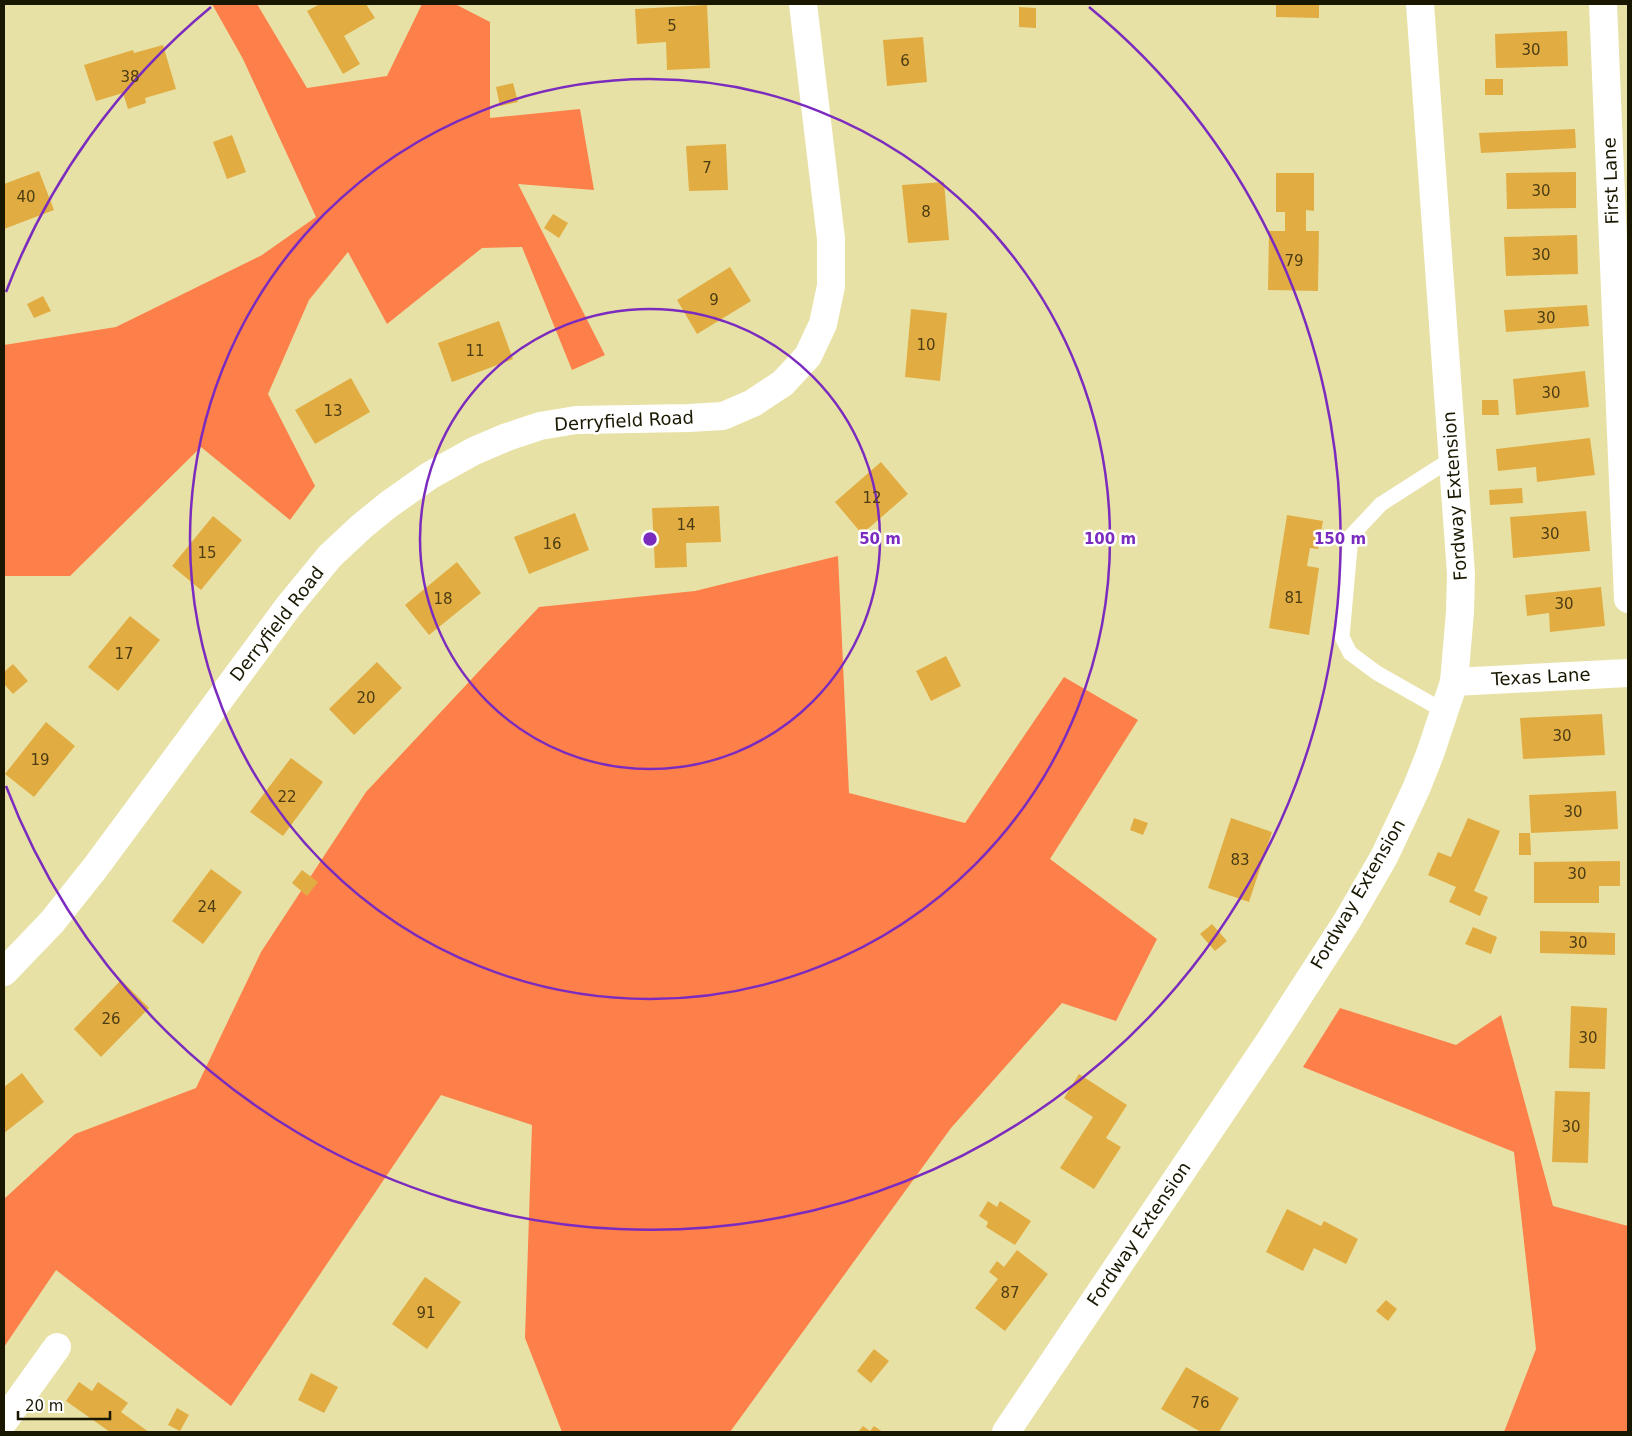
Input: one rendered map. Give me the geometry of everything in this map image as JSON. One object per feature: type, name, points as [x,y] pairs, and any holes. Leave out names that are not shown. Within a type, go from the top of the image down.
[{"type":"street","name":"Derryfield Road","points":[[4,972],[52,922],[95,868],[288,607],[330,556],[388,505],[428,476],[474,451],[540,426],[576,420],[723,416],[752,404],[783,383],[808,356],[823,324],[831,286],[831,239],[803,4]]},
{"type":"street","name":"Fordway Extension","points":[[1006,1432],[1269,1042],[1347,921],[1384,857],[1416,789],[1454,682],[1461,574],[1420,4]]},
{"type":"street","name":"First Lane","points":[[1603,4],[1628,598]]},
{"type":"street","name":"Texas Lane","points":[[1454,682],[1628,673]]},
{"type":"street","points":[[4,1421],[56,1346]]},
{"type":"lane","points":[[1444,710],[1377,674],[1350,653],[1342,638],[1351,536],[1381,504],[1453,458]]},
{"type":"shaded area","points":[[212,4],[257,4],[307,88],[387,76],[422,4],[455,4],[490,22],[490,118],[580,109],[594,190],[518,184],[605,355],[572,370],[522,247],[482,248],[387,324],[348,252],[309,300],[268,394],[315,486],[290,520],[201,447],[70,576],[4,576],[4,345],[116,327],[262,255],[316,217],[243,59]]},
{"type":"shaded area","points":[[838,556],[849,793],[965,823],[1064,677],[1138,720],[1050,859],[1157,939],[1116,1021],[1062,1003],[951,1128],[730,1432],[562,1432],[525,1338],[532,1125],[441,1095],[231,1406],[56,1270],[4,1347],[4,1199],[75,1134],[196,1088],[261,952],[366,792],[539,607],[695,591]]},
{"type":"shaded area","points":[[1340,1008],[1456,1045],[1501,1015],[1553,1206],[1628,1226],[1628,1432],[1504,1432],[1536,1349],[1514,1152],[1303,1067]]},
{"type":"building","points":[[320,4],[366,4],[375,18],[344,36],[360,64],[343,74],[307,11]]},
{"type":"building","points":[[1276,4],[1319,4],[1319,18],[1276,17]]},
{"type":"building","points":[[707,5],[710,68],[667,70],[666,42],[637,44],[635,9]]},
{"type":"building","points":[[1019,7],[1036,8],[1036,28],[1019,27]]},
{"type":"building","points":[[1567,31],[1568,66],[1496,68],[1495,34]]},
{"type":"building","points":[[923,37],[927,82],[887,86],[883,40]]},
{"type":"building","points":[[163,45],[176,89],[145,98],[146,103],[128,109],[123,93],[96,101],[84,65],[133,50],[134,53]]},
{"type":"building","points":[[1485,79],[1503,79],[1503,95],[1485,95]]},
{"type":"building","points":[[513,83],[518,102],[500,106],[496,87]]},
{"type":"building","points":[[1575,129],[1576,148],[1481,153],[1479,133]]},
{"type":"building","points":[[232,135],[246,172],[227,179],[213,142]]},
{"type":"building","points":[[726,144],[728,190],[689,191],[686,146]]},
{"type":"building","points":[[39,171],[54,210],[4,229],[4,184]]},
{"type":"building","points":[[1576,172],[1576,208],[1507,209],[1506,173]]},
{"type":"building","points":[[1276,173],[1314,173],[1314,211],[1306,210],[1306,231],[1319,231],[1318,291],[1268,290],[1269,231],[1285,231],[1285,212],[1276,212]]},
{"type":"building","points":[[944,182],[949,240],[908,243],[902,185]]},
{"type":"building","points":[[553,214],[568,223],[559,238],[544,228]]},
{"type":"building","points":[[1577,235],[1578,274],[1506,276],[1504,237]]},
{"type":"building","points":[[730,267],[751,301],[697,334],[677,300]]},
{"type":"building","points":[[43,296],[51,311],[34,318],[27,304]]},
{"type":"building","points":[[1587,305],[1589,326],[1506,332],[1504,310]]},
{"type":"building","points":[[911,309],[947,313],[940,381],[905,377]]},
{"type":"building","points":[[499,321],[513,359],[452,382],[438,343]]},
{"type":"building","points":[[1585,371],[1589,407],[1516,415],[1513,379]]},
{"type":"building","points":[[351,378],[370,412],[315,444],[295,410]]},
{"type":"building","points":[[1482,400],[1498,400],[1499,415],[1482,415]]},
{"type":"building","points":[[1590,438],[1595,475],[1537,482],[1536,467],[1498,471],[1496,449]]},
{"type":"building","points":[[881,462],[908,494],[862,534],[835,502]]},
{"type":"building","points":[[1522,488],[1523,503],[1490,505],[1489,490]]},
{"type":"building","points":[[719,506],[721,542],[686,543],[687,567],[655,568],[652,508]]},
{"type":"building","points":[[1586,511],[1590,551],[1513,558],[1510,517]]},
{"type":"building","points":[[575,513],[589,550],[529,574],[514,537]]},
{"type":"building","points":[[1287,515],[1323,521],[1318,549],[1310,548],[1307,566],[1319,568],[1309,635],[1269,628]]},
{"type":"building","points":[[213,516],[242,540],[201,590],[172,566]]},
{"type":"building","points":[[457,562],[481,593],[429,635],[405,605]]},
{"type":"building","points":[[1601,587],[1605,626],[1550,632],[1549,613],[1527,616],[1525,595]]},
{"type":"building","points":[[130,616],[160,640],[118,691],[88,667]]},
{"type":"building","points":[[946,656],[961,686],[931,701],[916,671]]},
{"type":"building","points":[[377,662],[402,688],[354,735],[329,709]]},
{"type":"building","points":[[13,664],[28,681],[13,694],[4,684],[4,672]]},
{"type":"building","points":[[1602,714],[1605,755],[1523,759],[1520,718]]},
{"type":"building","points":[[46,722],[75,746],[34,797],[5,774]]},
{"type":"building","points":[[291,758],[323,782],[283,836],[250,812]]},
{"type":"building","points":[[1616,791],[1618,829],[1531,833],[1529,795]]},
{"type":"building","points":[[1134,818],[1148,823],[1143,835],[1130,830]]},
{"type":"building","points":[[1231,818],[1272,832],[1249,902],[1208,888]]},
{"type":"building","points":[[1468,818],[1500,831],[1474,891],[1488,897],[1480,916],[1449,902],[1456,887],[1428,875],[1438,852],[1451,857]]},
{"type":"building","points":[[1519,833],[1530,833],[1531,855],[1519,855]]},
{"type":"building","points":[[1620,861],[1620,886],[1599,886],[1599,903],[1534,903],[1534,862]]},
{"type":"building","points":[[211,869],[242,892],[203,944],[172,921]]},
{"type":"building","points":[[302,870],[318,882],[307,896],[292,883]]},
{"type":"building","points":[[1212,924],[1227,941],[1215,951],[1200,934]]},
{"type":"building","points":[[1473,927],[1497,937],[1491,954],[1465,944]]},
{"type":"building","points":[[1540,931],[1615,933],[1615,955],[1540,953]]},
{"type":"building","points":[[121,980],[149,1008],[101,1057],[74,1029]]},
{"type":"building","points":[[1571,1006],[1607,1008],[1605,1069],[1569,1068]]},
{"type":"building","points":[[22,1073],[44,1102],[4,1133],[4,1087]]},
{"type":"building","points":[[1079,1074],[1127,1105],[1106,1138],[1121,1147],[1094,1189],[1060,1168],[1093,1117],[1064,1098]]},
{"type":"building","points":[[1555,1091],[1590,1092],[1588,1163],[1552,1162]]},
{"type":"building","points":[[988,1201],[997,1207],[1000,1201],[1031,1221],[1015,1245],[986,1227],[988,1222],[979,1216]]},
{"type":"building","points":[[1287,1209],[1321,1226],[1324,1221],[1358,1239],[1346,1264],[1314,1248],[1303,1271],[1266,1252]]},
{"type":"building","points":[[1017,1250],[1048,1274],[1005,1331],[975,1308],[998,1279],[989,1272],[997,1261],[1004,1267]]},
{"type":"building","points":[[425,1277],[461,1302],[427,1349],[392,1324]]},
{"type":"building","points":[[1386,1300],[1397,1309],[1388,1321],[1376,1311]]},
{"type":"building","points":[[874,1349],[889,1361],[871,1383],[857,1371]]},
{"type":"building","points":[[1186,1367],[1239,1398],[1219,1432],[1201,1432],[1161,1409]]},
{"type":"building","points":[[311,1373],[338,1387],[324,1413],[298,1400]]},
{"type":"building","points":[[79,1382],[92,1391],[98,1382],[128,1403],[121,1412],[149,1432],[110,1432],[66,1401]]},
{"type":"building","points":[[177,1408],[189,1415],[180,1431],[168,1425]]},
{"type":"building","points":[[863,1426],[870,1431],[874,1426],[883,1432],[858,1432]]}]
